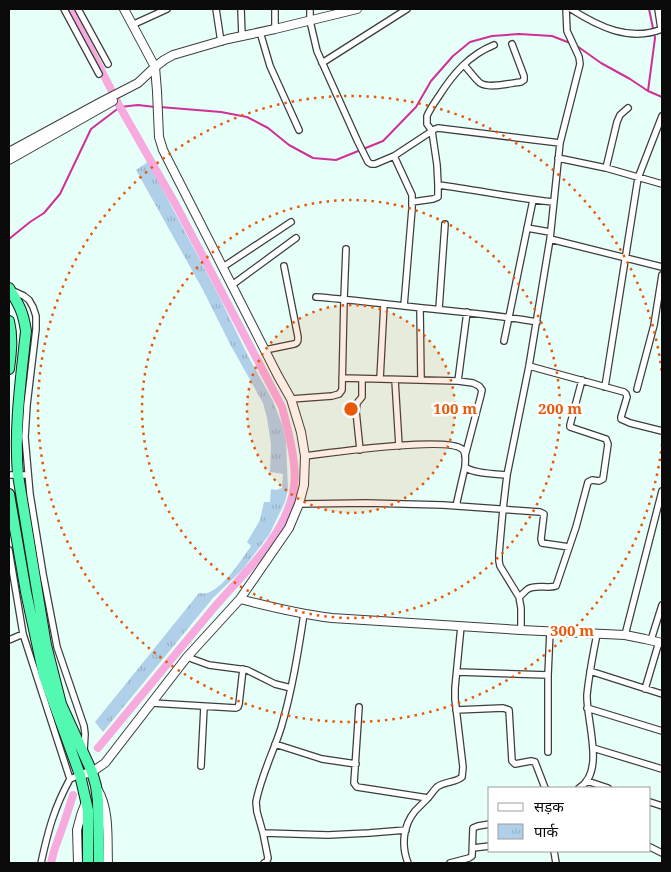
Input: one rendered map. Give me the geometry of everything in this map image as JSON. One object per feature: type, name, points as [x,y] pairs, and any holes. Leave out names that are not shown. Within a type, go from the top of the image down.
[{"type":"highway","points":[[9,288],[22,309],[26,332],[18,404],[17,451],[19,475],[46,645],[61,704],[84,753],[96,786],[99,863]]},
{"type":"highway","points":[[9,321],[12,343],[9,369]]},
{"type":"highway","points":[[9,494],[26,592],[44,676],[75,777],[86,800],[88,810],[88,863]]},
{"type":"street","points":[[64,9],[99,74]]},
{"type":"street","points":[[78,9],[108,64]]},
{"type":"street","points":[[41,863],[46,837],[61,796],[75,777],[92,772],[105,763],[187,657],[240,599],[289,528],[299,504],[304,485],[305,456],[301,432],[291,399],[164,150],[159,136],[158,91],[155,66],[124,9]]},
{"type":"street","points":[[132,25],[167,9]]},
{"type":"street","points":[[216,9],[221,42]]},
{"type":"street","points":[[241,9],[242,36]]},
{"type":"street","points":[[275,9],[275,29]]},
{"type":"street","points":[[310,9],[310,21],[317,52],[358,142],[371,164],[394,156],[438,128],[560,142]]},
{"type":"street","points":[[9,160],[76,119],[126,92],[155,66],[173,55],[242,36],[357,9]]},
{"type":"street","points":[[322,63],[407,9]]},
{"type":"street","points":[[521,630],[519,598],[499,561],[508,475],[537,322],[550,239],[560,142],[580,64],[566,31],[566,9]]},
{"type":"street","points":[[571,9],[608,29],[638,35],[660,30],[658,9]]},
{"type":"street","points":[[260,32],[270,66],[299,130]]},
{"type":"street","points":[[464,65],[477,80],[485,85],[521,82],[524,80],[524,76],[512,44]]},
{"type":"street","points":[[412,202],[438,197],[437,165],[432,131],[427,124],[429,111],[448,83],[464,65],[476,54],[494,45]]},
{"type":"street","points":[[606,168],[616,122],[620,115],[628,108]]},
{"type":"street","points":[[605,386],[638,178],[662,116]]},
{"type":"street","points":[[9,152],[76,119]]},
{"type":"street","points":[[394,156],[410,189],[412,202],[404,306]]},
{"type":"street","points":[[558,158],[606,168],[662,184]]},
{"type":"street","points":[[438,185],[553,202]]},
{"type":"street","points":[[504,341],[532,200]]},
{"type":"street","points":[[223,267],[292,222]]},
{"type":"street","points":[[439,309],[445,224]]},
{"type":"street","points":[[527,228],[550,232]]},
{"type":"street","points":[[232,285],[296,238]]},
{"type":"street","points":[[550,239],[662,267]]},
{"type":"street","points":[[291,399],[332,396],[339,394],[342,390],[346,249]]},
{"type":"street","points":[[265,350],[294,344],[298,341],[284,266]]},
{"type":"street","points":[[637,389],[654,325],[662,275]]},
{"type":"street","points":[[316,297],[467,312],[537,322]]},
{"type":"street","points":[[380,379],[384,304]]},
{"type":"street","points":[[420,308],[421,380]]},
{"type":"street","points":[[458,381],[467,312]]},
{"type":"street","points":[[529,366],[621,390],[626,394],[621,417],[623,420],[662,431]]},
{"type":"street","points":[[342,378],[458,381],[473,383],[479,386],[482,390],[482,395],[465,456],[465,467],[456,506]]},
{"type":"street","points":[[360,450],[356,403],[362,398],[362,379]]},
{"type":"street","points":[[395,380],[399,446]]},
{"type":"street","points":[[519,598],[533,587],[550,588],[558,584],[588,482],[603,479],[608,444],[606,440],[570,427],[582,380]]},
{"type":"street","points":[[305,456],[420,444],[447,444],[460,447],[464,451],[465,456]]},
{"type":"street","points":[[465,467],[474,471],[508,475]]},
{"type":"street","points":[[19,475],[38,547],[61,662],[84,726],[84,753]]},
{"type":"street","points":[[625,635],[662,491]]},
{"type":"street","points":[[299,504],[366,503],[456,506],[543,512],[542,543],[570,547]]},
{"type":"street","points":[[9,550],[23,634],[75,777]]},
{"type":"street","points":[[240,599],[276,609],[332,618],[625,635],[657,642]]},
{"type":"street","points":[[645,689],[657,642],[662,606]]},
{"type":"street","points":[[264,863],[268,858],[256,802],[281,726],[291,688],[304,614]]},
{"type":"street","points":[[408,863],[403,850],[403,840],[411,817],[439,786],[456,781],[462,777],[463,767],[455,688],[461,626]]},
{"type":"street","points":[[548,752],[550,631]]},
{"type":"street","points":[[9,640],[23,634]]},
{"type":"street","points":[[580,787],[587,782],[592,768],[593,748],[587,696],[597,634]]},
{"type":"street","points":[[187,657],[209,665],[243,669],[274,684],[291,688]]},
{"type":"street","points":[[152,703],[204,707],[238,707],[243,669]]},
{"type":"street","points":[[590,671],[662,694]]},
{"type":"street","points":[[457,672],[548,675]]},
{"type":"street","points":[[201,766],[204,707]]},
{"type":"street","points":[[359,707],[354,783],[357,787],[428,798]]},
{"type":"street","points":[[456,710],[503,708],[509,710],[512,761],[515,764],[535,762],[545,787]]},
{"type":"street","points":[[588,708],[662,731]]},
{"type":"street","points":[[275,744],[322,759],[356,764]]},
{"type":"street","points":[[593,748],[662,769]]},
{"type":"street","points":[[587,782],[604,787]]},
{"type":"street","points":[[96,786],[105,807],[108,863]]},
{"type":"street","points":[[78,863],[77,830],[86,800]]},
{"type":"street","points":[[450,863],[471,857],[473,854],[473,828],[488,824]]},
{"type":"street","points":[[263,833],[336,834],[406,830]]},
{"type":"street","points":[[473,848],[488,846]]},
{"type":"green space","points":[[148,162],[273,401],[283,427],[286,442],[288,490],[285,502],[269,535],[243,569],[213,598],[103,732],[95,722],[199,593],[213,590],[232,573],[251,546],[247,542],[260,520],[264,502],[270,502],[271,489],[282,488],[283,474],[270,472],[271,444],[263,403],[136,170]]},
{"type":"waterway","points":[[70,9],[120,107],[176,205],[282,407],[292,450],[295,473],[293,493],[288,510],[260,556],[212,610],[98,748]]},
{"type":"waterway","points":[[648,91],[655,38],[649,9]]},
{"type":"waterway","points":[[160,107],[221,112],[247,117],[268,128],[289,145],[313,158],[336,160],[383,141],[416,107],[431,81],[453,56],[470,42],[492,36],[519,34],[552,36],[570,43]]},
{"type":"waterway","points":[[577,46],[601,63],[648,91],[662,97]]},
{"type":"waterway","points":[[9,239],[44,213],[60,194],[91,129],[120,107],[138,105],[155,107]]},
{"type":"waterway","points":[[51,863],[73,795]]}]
